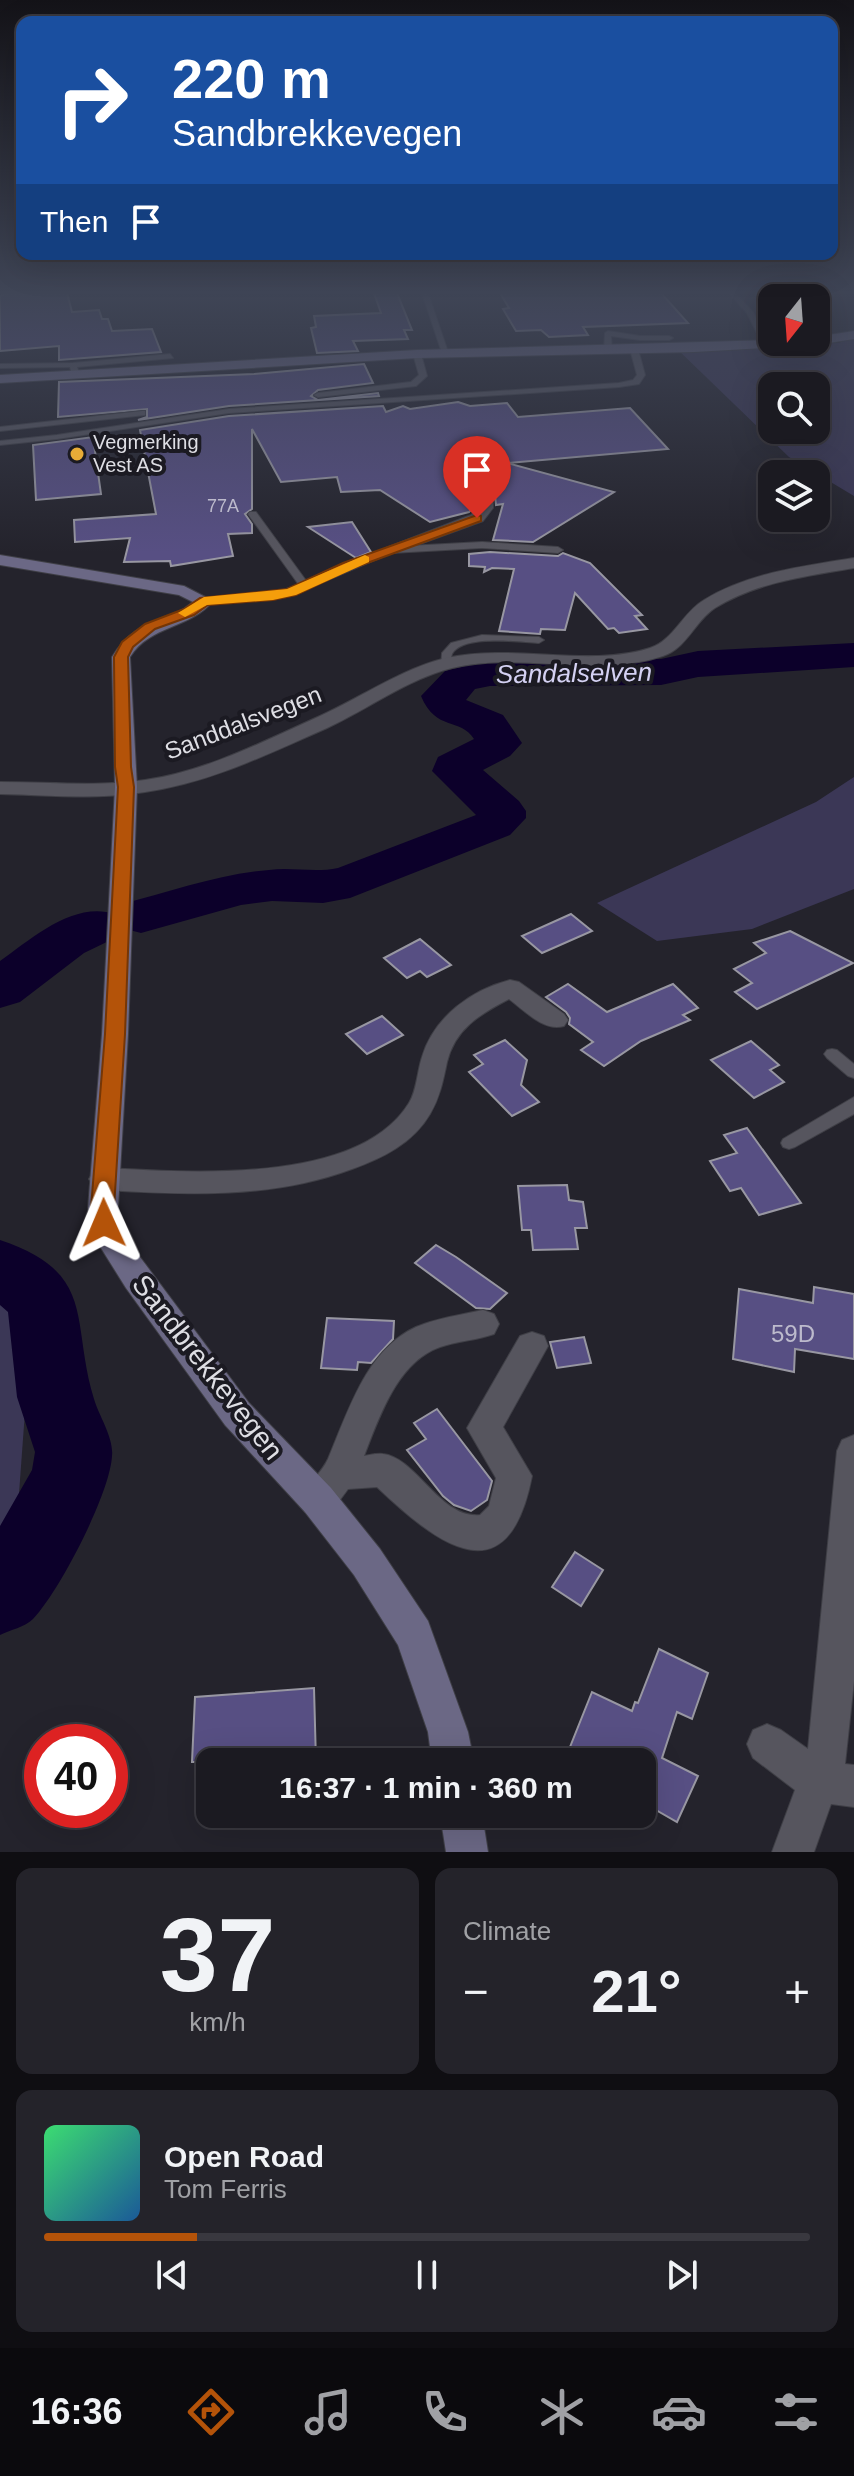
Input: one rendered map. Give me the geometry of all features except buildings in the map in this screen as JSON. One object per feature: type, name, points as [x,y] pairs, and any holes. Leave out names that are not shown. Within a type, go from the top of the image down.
[{"type":"street","name":"Sandbrekkevegen","points":[[389,550],[477,518],[485,508],[485,498]]},
{"type":"street","name":"Sandbrekkevegen","points":[[0,560],[172,588],[204,601]]},
{"type":"street","name":"Sanddalsvegen","points":[[0,788],[87,791],[146,786],[220,765],[329,719],[399,682],[445,664],[480,658],[612,659],[653,653],[675,642],[701,609],[718,599],[764,583],[854,563]]},
{"type":"street","name":"Sandbrekkevegen","points":[[204,601],[189,612],[137,635],[121,657],[126,787],[104,1223],[111,1240],[137,1279],[237,1414],[329,1487],[367,1562],[414,1635],[448,1732],[451,1748]]},
{"type":"street","points":[[104,1179],[203,1185],[278,1181],[338,1164],[379,1147],[408,1127],[425,1100],[445,1028],[466,1011],[510,988],[555,1020]]},
{"type":"street","points":[[329,1487],[370,1402],[399,1356],[427,1337],[483,1324]]},
{"type":"street","points":[[329,1487],[384,1470],[450,1528],[469,1534],[487,1531],[501,1521],[514,1476],[484,1428],[532,1346]]},
{"type":"street","points":[[837,1784],[828,1755],[854,1451]]},
{"type":"street","points":[[767,1744],[837,1784]]},
{"type":"street","points":[[793,1852],[837,1784]]},
{"type":"street","points":[[463,1828],[467,1852]]},
{"type":"lane","points":[[0,429],[397,387],[413,384],[419,379]]},
{"type":"lane","points":[[0,443],[51,439],[139,422],[229,412],[619,385],[638,379]]},
{"type":"lane","points":[[253,514],[305,586]]},
{"type":"lane","name":"Sandbrekkevegen","points":[[204,601],[273,596],[305,586],[389,550],[482,545],[558,550]]},
{"type":"lane","name":"Sanddalsvegen","points":[[445,664],[444,654],[448,647],[461,641],[539,640]]},
{"type":"lane","points":[[832,1054],[854,1072]]},
{"type":"lane","points":[[789,1143],[848,1110],[854,1103]]},
{"type":"shaded area","points":[[709,379],[758,379],[758,427]]},
{"type":"shaded area","points":[[830,379],[854,379],[854,496],[830,482],[830,460],[794,460],[776,444],[830,444]]},
{"type":"shaded area","points":[[854,777],[854,889],[752,929],[657,941],[597,903],[816,802]]},
{"type":"shaded area","points":[[0,1291],[30,1343],[17,1521],[0,1552]]},
{"type":"waterway","name":"Sandalselven","points":[[141,916],[238,890],[272,885],[323,887],[350,882],[493,825],[501,818],[502,811],[455,771],[455,767],[499,743],[487,724],[448,708],[443,696],[460,680],[490,673],[661,672],[698,664],[854,655]]},
{"type":"waterway","points":[[0,989],[65,941],[96,926]]},
{"type":"waterway","points":[[0,1268],[31,1289],[43,1307],[55,1397],[74,1452],[70,1476],[53,1510],[22,1568],[0,1593]]},
{"type":"slow traffic","points":[[185,613],[204,601],[291,592],[365,559]]},
{"type":"place","name":"Vegmerking Vest AS","points":[[77,454]]},
{"type":"route","points":[[104,1223],[126,787],[121,657],[127,645],[150,626],[189,612],[204,601],[291,592],[347,566],[477,518]]}]
